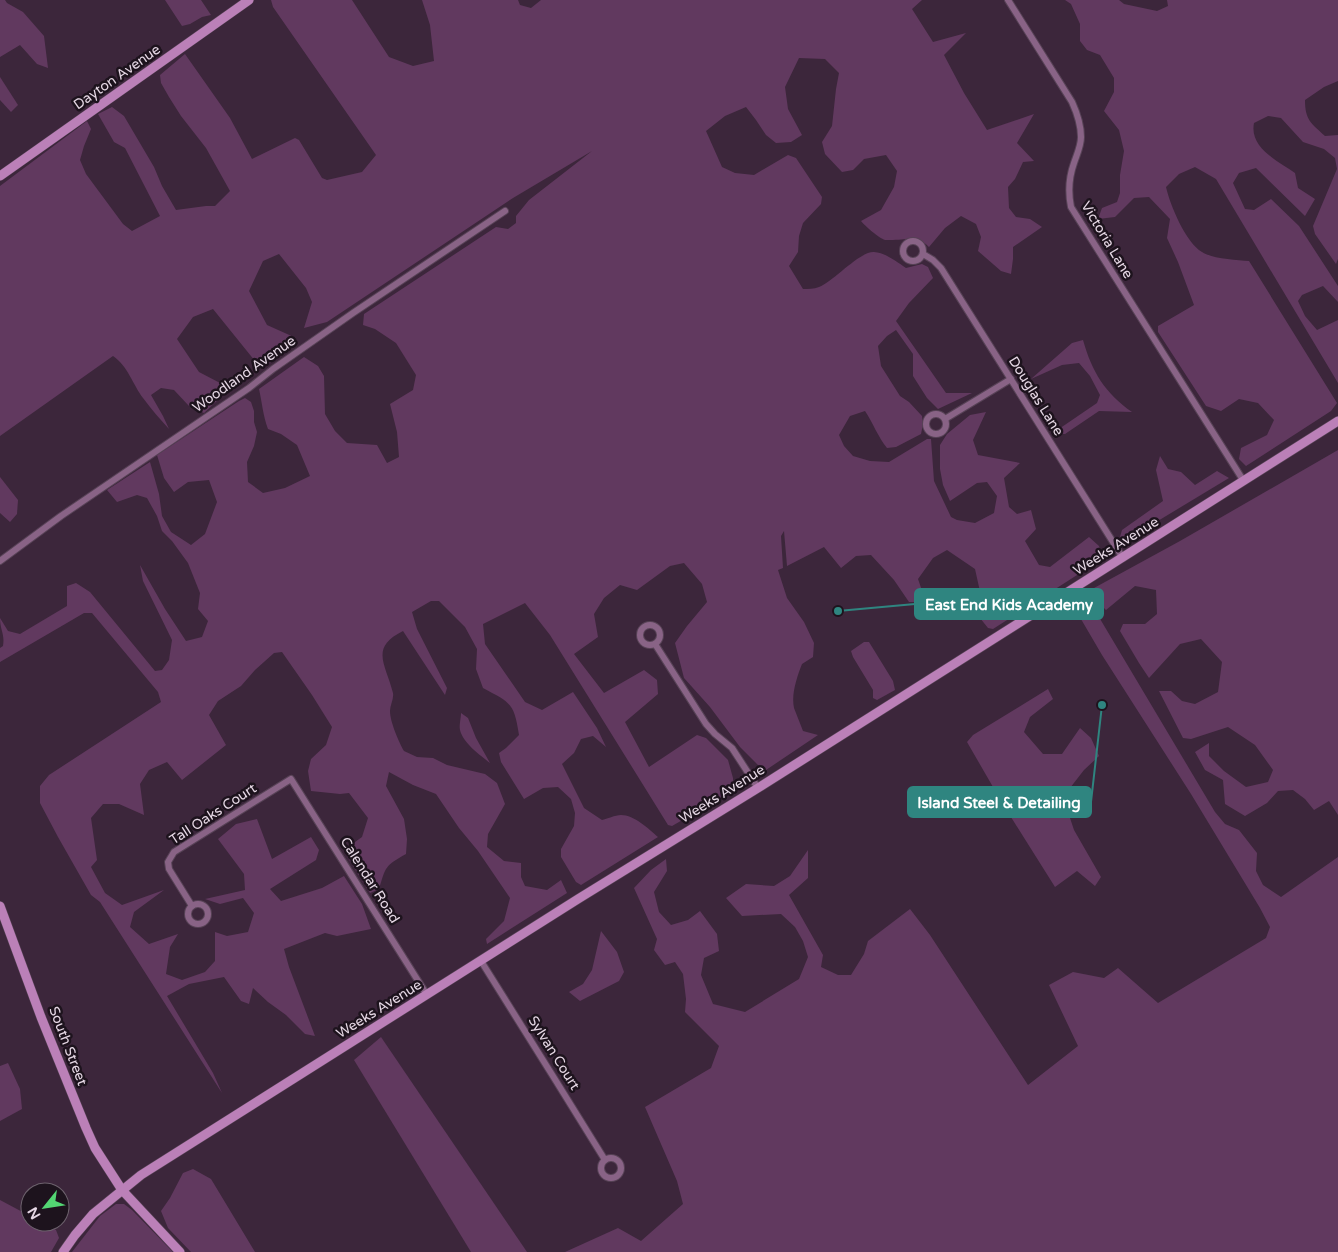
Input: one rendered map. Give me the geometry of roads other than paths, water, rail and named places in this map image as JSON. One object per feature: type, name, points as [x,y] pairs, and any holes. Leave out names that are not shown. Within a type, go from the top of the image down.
[{"type":"street","name":"Dayton Avenue","points":[[0,176],[249,0]]},
{"type":"street","name":"Victoria Lane","points":[[1008,0],[1072,102],[1079,118],[1081,136],[1071,175],[1069,194],[1071,207],[1243,480]]},
{"type":"street","name":"Woodland Avenue","points":[[0,561],[61,516],[505,210]]},
{"type":"street","name":"Douglas Lane","points":[[923,254],[941,268],[1123,558]]},
{"type":"street","points":[[945,419],[1010,379]]},
{"type":"street","name":"Weeks Avenue","points":[[63,1252],[93,1214],[140,1175],[1123,558],[1338,420]]},
{"type":"street","points":[[655,644],[706,724],[732,748],[758,788]]},
{"type":"street","name":"Tall Oaks Court","points":[[192,906],[169,869],[168,862],[174,852],[291,779]]},
{"type":"street","name":"Calendar Road","points":[[291,779],[427,995]]},
{"type":"street","name":"South Street","points":[[0,906],[95,1148],[122,1190],[180,1252]]},
{"type":"street","name":"Sylvan Court","points":[[480,961],[605,1160]]},
{"type":"place","name":"East End Kids Academy","points":[[838,611]]},
{"type":"place","name":"Island Steel & Detailing","points":[[1102,705]]}]
